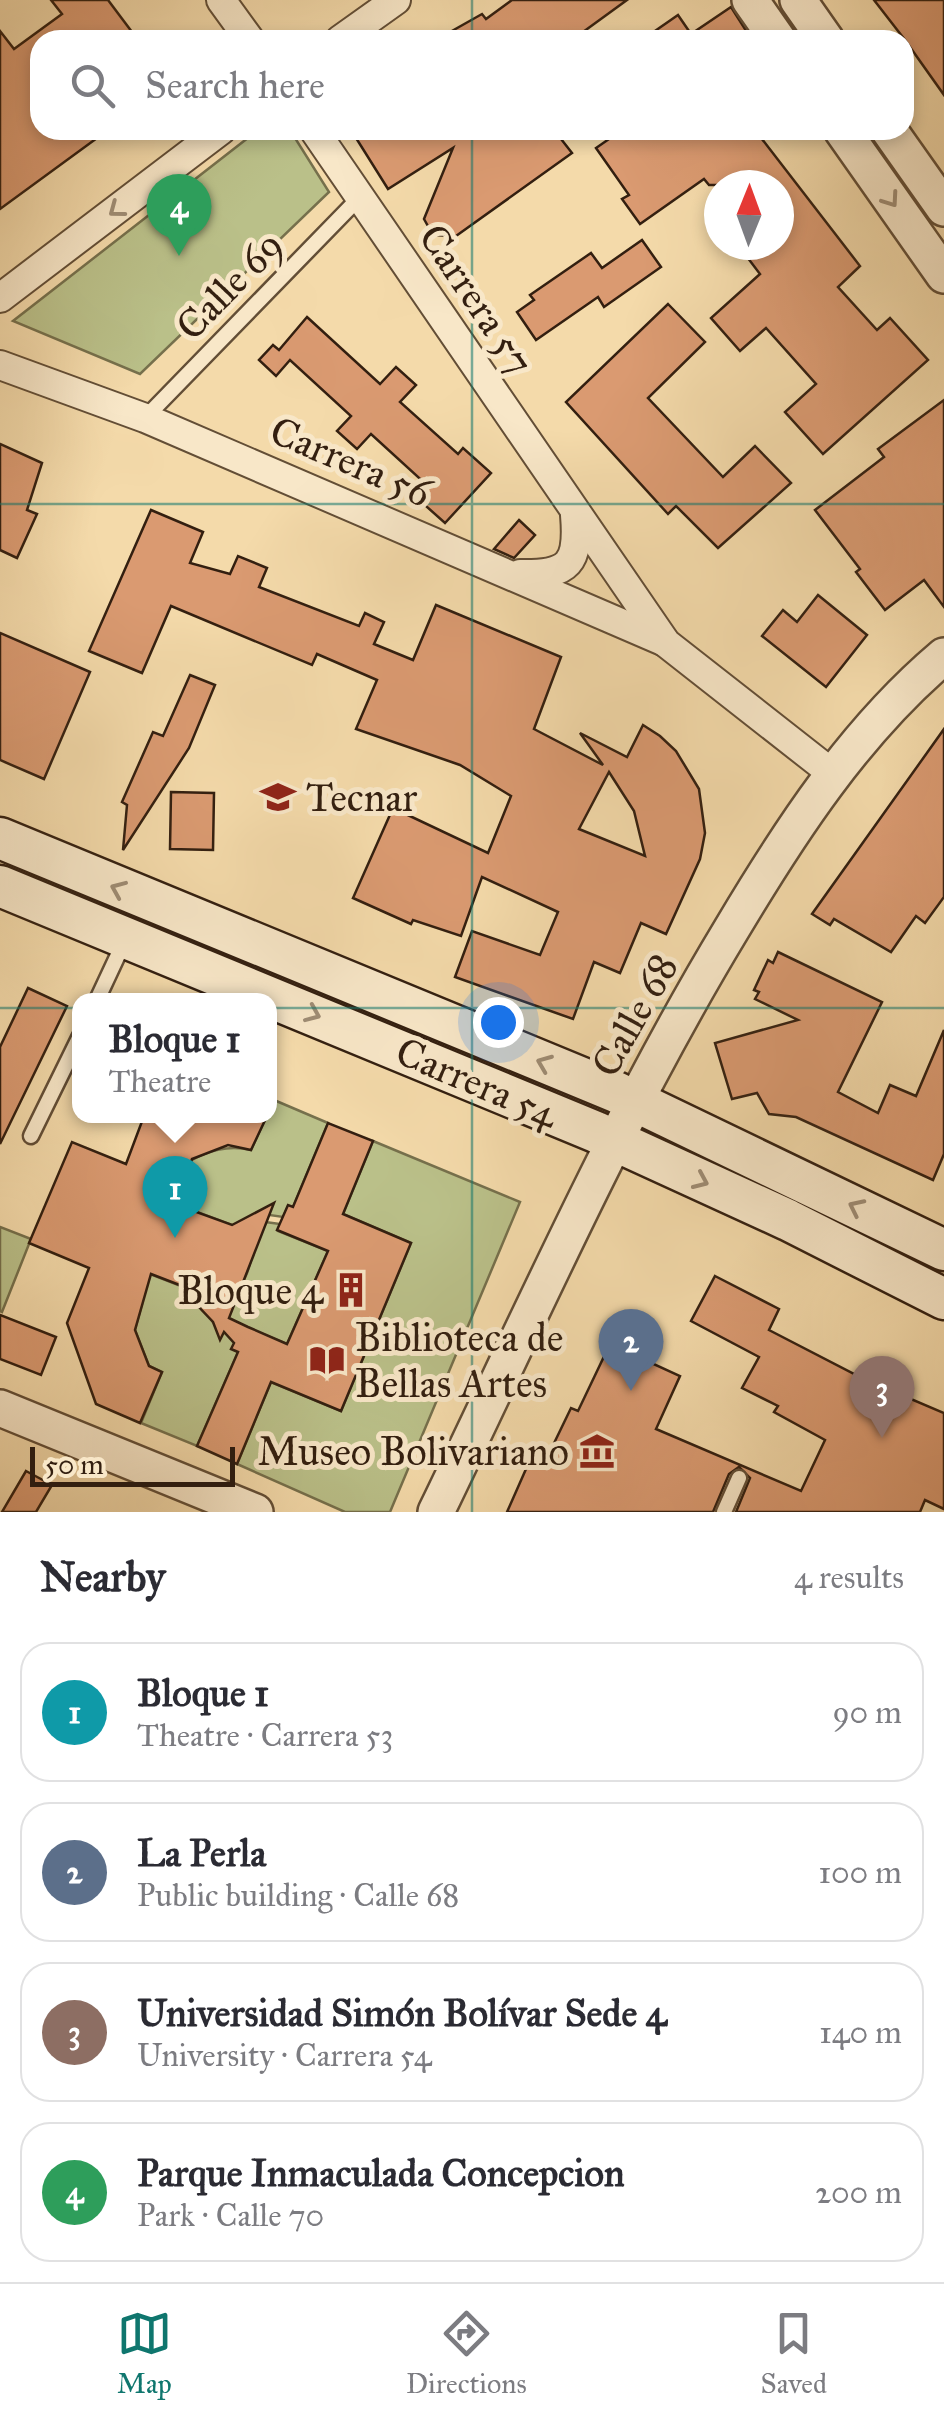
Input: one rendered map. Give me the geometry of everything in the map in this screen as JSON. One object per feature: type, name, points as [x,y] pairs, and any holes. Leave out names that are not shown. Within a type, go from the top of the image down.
[{"type":"main road","name":"Carrera 54","points":[[0,838],[634,1100],[941,1249]]},
{"type":"main road","name":"Carrera 54","points":[[0,886],[256,993]]},
{"type":"main road","name":"Carrera 54","points":[[277,1002],[614,1142],[788,1220],[931,1293]]},
{"type":"main road","points":[[931,1293],[941,1249]]},
{"type":"street","points":[[221,0],[243,30]]},
{"type":"street","points":[[354,30],[396,0]]},
{"type":"street","points":[[750,0],[771,30]]},
{"type":"street","points":[[798,0],[819,30]]},
{"type":"street","points":[[0,298],[209,140]]},
{"type":"street","name":"Carrera 57","points":[[321,140],[666,643],[832,774]]},
{"type":"street","points":[[849,140],[944,275]]},
{"type":"street","points":[[896,140],[944,208]]},
{"type":"street","name":"Carrera 56","points":[[0,365],[145,418],[515,574],[666,643]]},
{"type":"street","points":[[515,574],[554,572],[565,566],[576,546],[574,513]]},
{"type":"street","name":"Calle 68","points":[[436,1512],[634,1100],[775,856],[832,774],[944,656]]},
{"type":"street","points":[[0,1408],[255,1512]]},
{"type":"lane","name":"Calle 69","points":[[145,418],[360,198]]},
{"type":"lane","points":[[100,993],[126,939]]},
{"type":"lane","points":[[31,1136],[72,1052]]},
{"type":"lane","points":[[724,1512],[739,1478]]},
{"type":"green space","points":[[245,140],[296,140],[329,192],[140,374],[13,321]]},
{"type":"green space","points":[[277,1101],[328,1123],[293,1207],[288,1206],[283,1217],[256,1213],[237,1227],[144,1192],[207,1153],[235,1148],[251,1150],[263,1123],[277,1123]]},
{"type":"green space","points":[[373,1141],[520,1202],[390,1512],[345,1512],[237,1464],[271,1382],[341,1411],[411,1243],[343,1214]]},
{"type":"green space","points":[[258,1221],[280,1224],[278,1231],[328,1251],[287,1344],[218,1316],[236,1296],[247,1273]]},
{"type":"green space","points":[[0,1227],[31,1239],[2,1312],[0,1311]]},
{"type":"green space","points":[[114,1260],[209,1297],[213,1322],[236,1340],[238,1352],[197,1446],[141,1423],[162,1372],[149,1366],[135,1330],[142,1304]]},
{"type":"building","points":[[51,0],[108,0],[130,30],[40,30],[62,14]]},
{"type":"building","points":[[512,0],[627,0],[586,30],[454,30],[482,14],[486,19]]},
{"type":"building","points":[[874,0],[944,0],[944,95],[914,53],[914,30],[897,30]]},
{"type":"building","points":[[731,7],[746,30],[697,30]]},
{"type":"building","points":[[678,15],[688,30],[656,30]]},
{"type":"building","points":[[0,31],[14,49],[30,37],[30,140],[94,140],[0,209]]},
{"type":"building","points":[[357,140],[562,140],[572,153],[456,236],[433,235],[424,219],[453,148],[388,189]]},
{"type":"building","points":[[608,140],[763,140],[786,170],[704,170],[704,179],[640,224],[622,199],[629,195],[596,148]]},
{"type":"building","points":[[794,181],[860,266],[838,287],[877,330],[890,318],[928,360],[823,454],[785,412],[816,384],[766,328],[740,351],[711,318],[760,274],[749,260],[794,260]]},
{"type":"building","points":[[642,240],[661,267],[604,307],[598,297],[536,340],[517,312],[534,300],[530,295],[591,253],[602,268]]},
{"type":"building","points":[[668,304],[705,342],[648,398],[723,477],[755,446],[791,483],[718,548],[676,506],[668,514],[566,402]]},
{"type":"building","points":[[307,317],[380,384],[396,367],[416,385],[400,402],[458,454],[463,448],[491,473],[445,523],[417,498],[428,486],[371,434],[357,449],[337,431],[351,416],[290,360],[276,376],[259,360],[273,345],[279,350]]},
{"type":"building","points":[[944,400],[944,607],[924,580],[885,610],[856,572],[860,569],[815,510],[884,457],[878,449]]},
{"type":"building","points":[[0,444],[42,463],[27,510],[37,514],[17,558],[0,550]]},
{"type":"building","points":[[151,510],[203,532],[190,563],[230,574],[238,556],[267,568],[259,587],[359,626],[365,613],[384,622],[374,644],[413,660],[436,605],[561,657],[534,729],[603,765],[580,733],[627,757],[643,725],[676,751],[699,789],[705,833],[700,859],[666,934],[641,923],[620,973],[594,962],[573,1019],[455,977],[472,931],[540,955],[558,912],[482,877],[461,936],[413,920],[411,924],[353,898],[393,808],[488,853],[511,796],[460,765],[356,729],[377,680],[317,654],[312,665],[171,606],[142,673],[89,651]],"holes":[[[609,772],[634,811],[645,856],[579,829]]]},
{"type":"building","points":[[519,520],[535,535],[514,558],[494,549]]},
{"type":"building","points":[[818,595],[867,635],[826,687],[762,636],[783,610],[797,622]]},
{"type":"building","points":[[0,633],[90,672],[44,779],[0,760]]},
{"type":"building","points":[[190,675],[215,685],[189,748],[123,850],[127,805],[122,802],[153,732],[163,736]]},
{"type":"building","points":[[944,729],[944,897],[925,923],[916,916],[891,952],[834,919],[830,925],[812,914]]},
{"type":"building","points":[[171,792],[214,793],[213,850],[170,849]]},
{"type":"building","points":[[778,952],[882,1002],[838,1092],[878,1113],[890,1085],[916,1096],[944,1030],[944,1154],[933,1180],[796,1117],[769,1114],[757,1093],[732,1099],[715,1043],[798,1020],[755,999],[759,992],[754,990],[768,960],[773,963]]},
{"type":"building","points":[[28,988],[67,1006],[0,1144],[0,1047]]},
{"type":"building","points":[[141,1123],[264,1123],[251,1150],[228,1145],[192,1159],[177,1205],[232,1225],[274,1203],[229,1318],[287,1344],[328,1251],[277,1230],[288,1205],[293,1207],[328,1123],[373,1141],[343,1214],[411,1243],[341,1411],[271,1382],[237,1464],[197,1446],[238,1352],[231,1349],[234,1343],[224,1332],[220,1340],[213,1322],[198,1306],[208,1307],[203,1294],[151,1274],[135,1330],[149,1366],[162,1372],[140,1423],[96,1404],[67,1323],[89,1268],[29,1243],[72,1142],[126,1164]]},
{"type":"building","points":[[715,1276],[779,1309],[769,1330],[864,1379],[944,1413],[944,1509],[925,1500],[920,1512],[736,1512],[750,1478],[739,1467],[729,1474],[713,1512],[507,1512],[530,1460],[543,1466],[571,1408],[578,1411],[610,1344],[680,1376],[656,1429],[801,1491],[825,1440],[774,1412],[778,1406],[742,1388],[759,1357],[691,1321]]},
{"type":"building","points":[[0,1315],[56,1337],[41,1375],[0,1359]]},
{"type":"building","points":[[26,1471],[52,1485],[36,1512],[2,1512]]},
{"type":"place","name":"Parque Inmaculada Concepcion","points":[[179,256]]},
{"type":"place","name":"Tecnar","points":[[278,797]]},
{"type":"place","name":"Bloque 1","points":[[175,1238]]},
{"type":"place","name":"Bloque 4","points":[[351,1290]]},
{"type":"place","name":"Biblioteca de Bellas Artes","points":[[327,1360]]},
{"type":"place","name":"La Perla","points":[[631,1391]]},
{"type":"place","name":"Universidad Simón Bolívar Sede 4","points":[[882,1438]]},
{"type":"place","name":"Museo Bolivariano","points":[[597,1451]]}]
